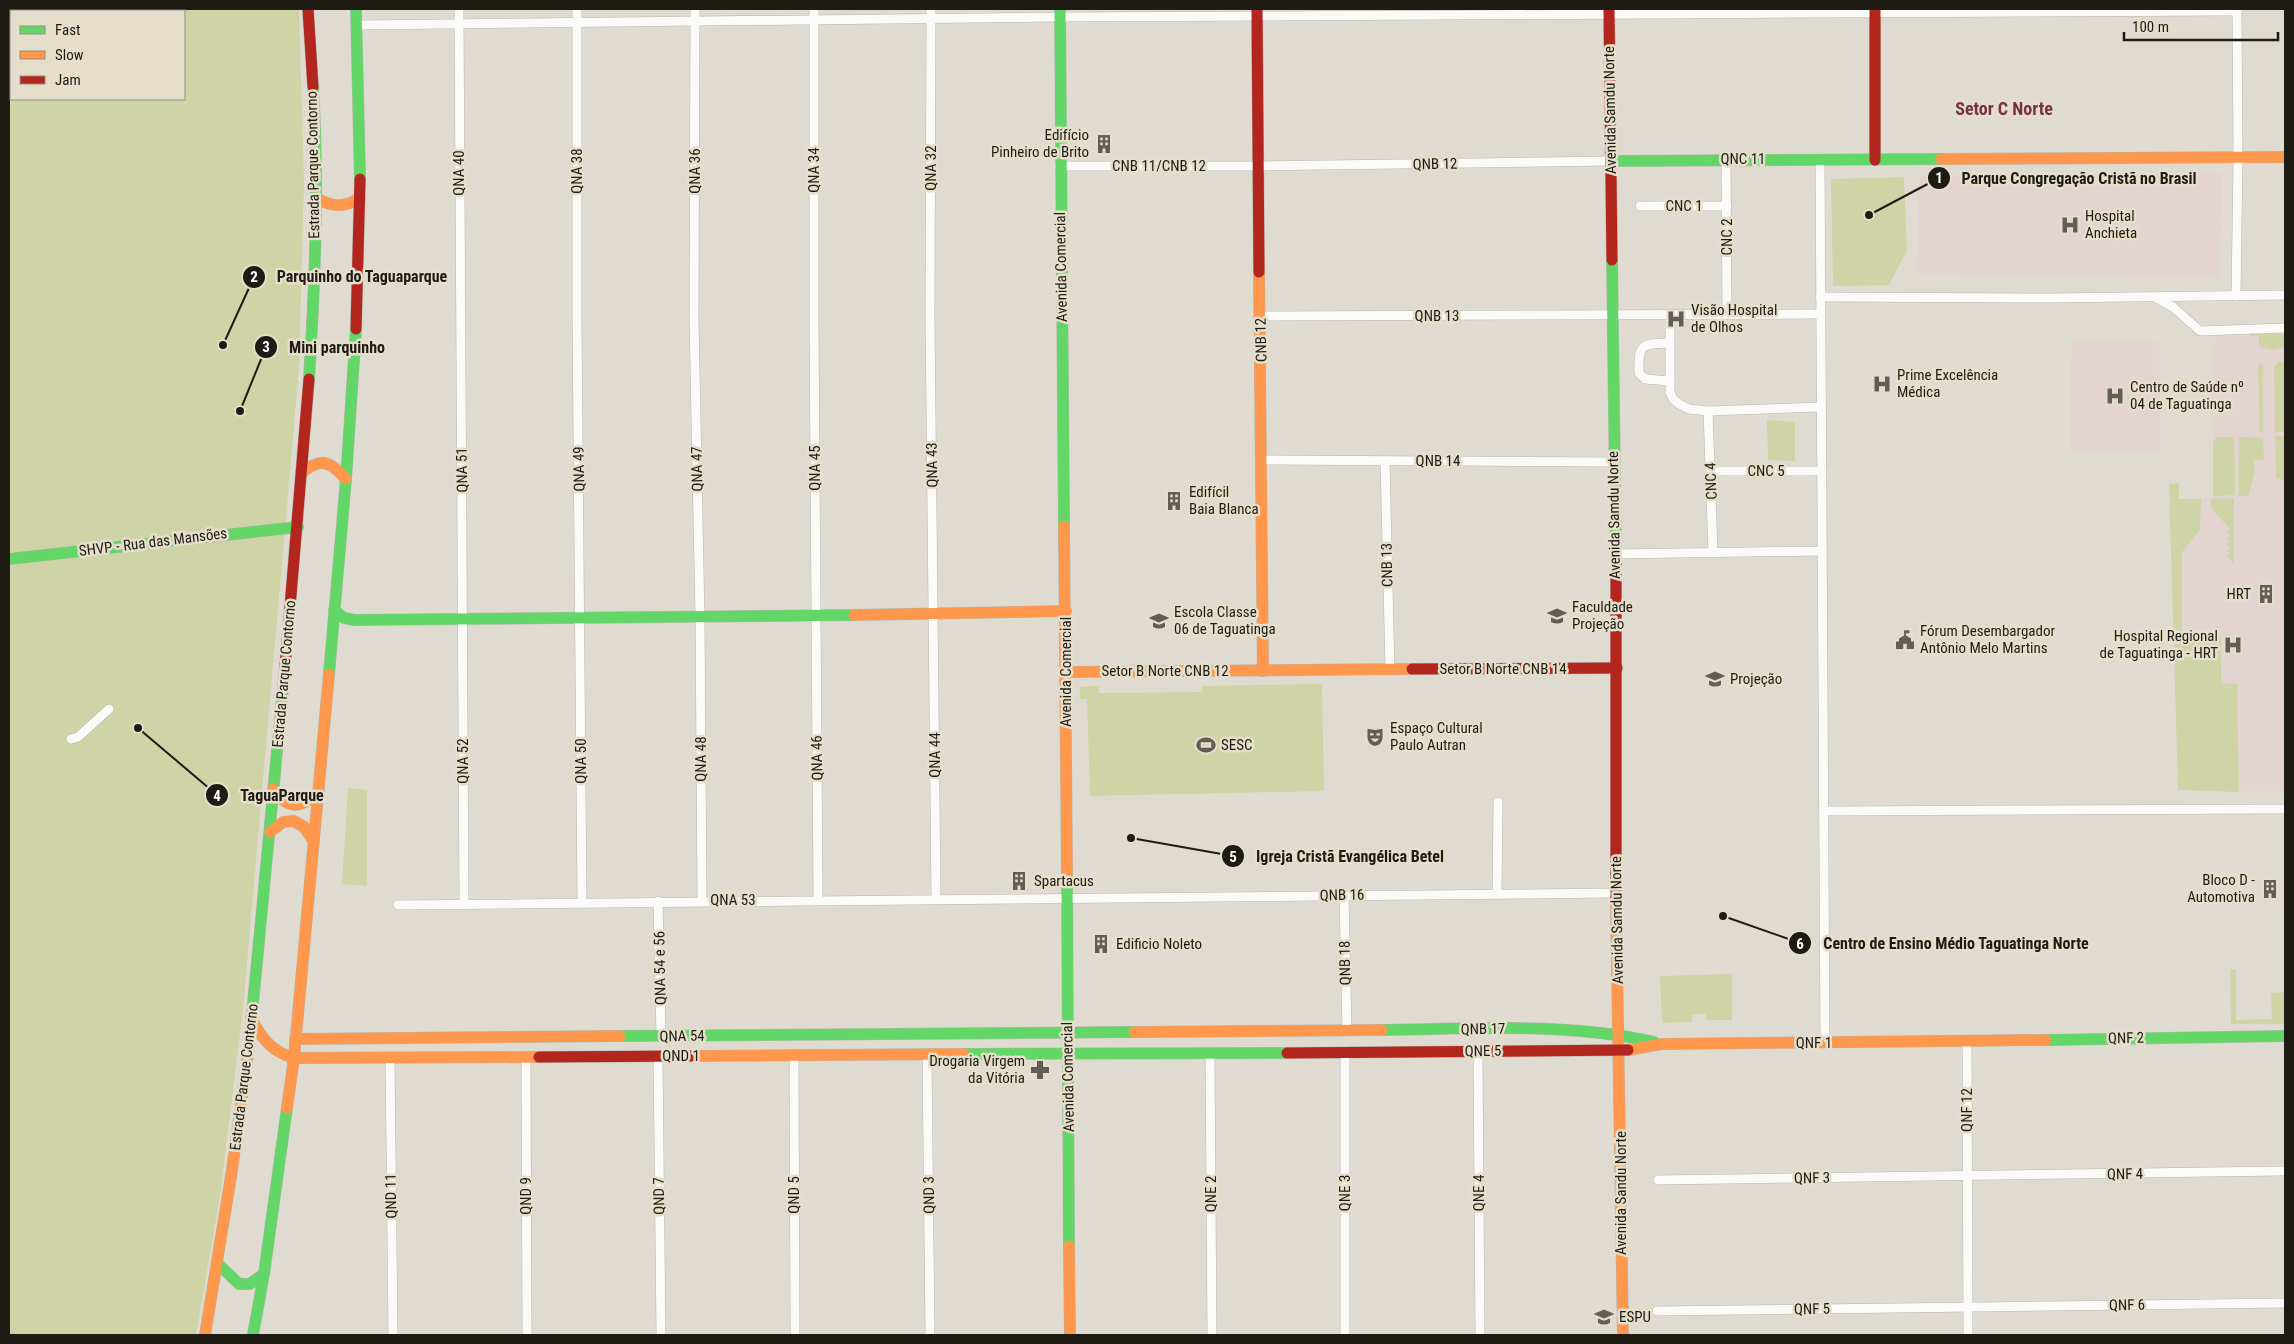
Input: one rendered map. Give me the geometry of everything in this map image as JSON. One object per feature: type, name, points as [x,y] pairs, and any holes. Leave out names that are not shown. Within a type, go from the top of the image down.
[{"type":"main road","name":"Estrada Parque Contorno","points":[[204,1335],[218,1264],[246,1070],[298,527],[310,341],[316,198],[308,9]]},
{"type":"main road","points":[[253,1335],[264,1274],[294,1058],[312,840],[319,792],[346,479],[358,299],[360,198],[356,9]]},
{"type":"main road","points":[[1875,11],[1875,160]]},
{"type":"main road","name":"Avenida Samdu Norte","points":[[1609,12],[1617,668],[1616,893],[1620,1051]]},
{"type":"main road","name":"Avenida Comercial","points":[[1060,13],[1070,1335]]},
{"type":"main road","name":"CNB 12","points":[[1257,13],[1264,671]]},
{"type":"main road","name":"QNC 11","points":[[1611,161],[2285,157]]},
{"type":"main road","points":[[316,198],[336,207],[345,207],[360,198]]},
{"type":"main road","points":[[302,473],[313,463],[322,461],[335,466],[346,479]]},
{"type":"main road","name":"SHVP - Rua das Mansões","points":[[9,559],[298,527]]},
{"type":"main road","points":[[334,610],[344,618],[354,620],[816,616],[934,612],[1066,611]]},
{"type":"main road","points":[[333,633],[354,620]]},
{"type":"main road","name":"Setor B Norte CNB 14","points":[[1264,671],[1617,668]]},
{"type":"main road","name":"Setor B Norte CNB 12","points":[[1066,672],[1264,671]]},
{"type":"main road","points":[[273,789],[281,801],[291,805],[309,802],[319,792]]},
{"type":"main road","points":[[270,832],[283,822],[297,821],[303,825],[312,840]]},
{"type":"main road","points":[[251,1018],[261,1037],[272,1048],[284,1056],[294,1058]]},
{"type":"main road","points":[[1518,1028],[1523,1039],[1519,1051]]},
{"type":"main road","name":"QNB 17","points":[[1198,1031],[1518,1028],[1620,1034]]},
{"type":"main road","points":[[1550,1050],[1541,1046],[1539,1040],[1552,1029]]},
{"type":"main road","points":[[1068,1032],[1198,1031],[1193,1043],[1204,1053]]},
{"type":"main road","points":[[986,1032],[991,1042],[986,1054]]},
{"type":"main road","name":"QNA 54","points":[[295,1040],[1068,1032]]},
{"type":"main road","name":"QNF 1","points":[[1620,1034],[1661,1044]]},
{"type":"main road","points":[[713,1035],[718,1043],[713,1056]]},
{"type":"main road","points":[[737,1056],[733,1046],[739,1035]]},
{"type":"main road","name":"QNF 2","points":[[1967,1042],[2285,1036]]},
{"type":"main road","points":[[350,1058],[346,1052],[351,1039]]},
{"type":"main road","name":"QNF 1","points":[[1620,1051],[1661,1044],[1967,1042]]},
{"type":"main road","name":"QNE 5","points":[[1204,1053],[1620,1051]]},
{"type":"main road","name":"Avenida Sandu Norte","points":[[1620,1051],[1623,1335]]},
{"type":"main road","name":"QND 1","points":[[294,1058],[1204,1053]]},
{"type":"main road","points":[[218,1264],[232,1280],[245,1285],[254,1284],[264,1274]]},
{"type":"street","name":"QNA 40","points":[[459,9],[460,321]]},
{"type":"street","name":"QNA 38","points":[[576,319],[577,9]]},
{"type":"street","name":"QNA 36","points":[[694,320],[695,9]]},
{"type":"street","name":"QNA 34","points":[[814,9],[814,320]]},
{"type":"street","name":"QNA 32","points":[[930,318],[931,9]]},
{"type":"street","points":[[357,25],[814,20],[1060,13],[2237,10],[2238,158],[2236,296]]},
{"type":"street","name":"CNC 2","points":[[1726,159],[1727,314]]},
{"type":"street","points":[[1820,160],[1825,1042]]},
{"type":"street","name":"QNB 12","points":[[1258,166],[1611,161]]},
{"type":"street","name":"CNB 11/CNB 12","points":[[1060,166],[1258,166]]},
{"type":"street","name":"CNC 1","points":[[1640,206],[1727,206]]},
{"type":"street","points":[[1820,297],[2285,295]]},
{"type":"street","points":[[2154,296],[2173,307],[2200,331],[2285,328]]},
{"type":"street","points":[[1670,314],[1670,392],[1673,399],[1679,404],[1689,408],[1708,410],[1821,406]]},
{"type":"street","name":"QNB 13","points":[[1260,316],[1820,314]]},
{"type":"street","name":"QNA 43","points":[[930,318],[934,612]]},
{"type":"street","name":"QNA 49","points":[[576,319],[581,618]]},
{"type":"street","name":"QNA 47","points":[[694,320],[700,617]]},
{"type":"street","name":"QNA 45","points":[[814,320],[816,616]]},
{"type":"street","name":"QNA 51","points":[[460,321],[463,618]]},
{"type":"street","points":[[1670,344],[1647,344],[1640,350],[1638,356],[1639,373],[1645,379],[1670,381]]},
{"type":"street","name":"CNC 4","points":[[1708,410],[1713,552]]},
{"type":"street","name":"QNB 14","points":[[1262,460],[1613,462]]},
{"type":"street","name":"CNB 13","points":[[1385,461],[1390,670]]},
{"type":"street","name":"CNC 5","points":[[1711,471],[1822,471]]},
{"type":"street","points":[[1615,554],[1822,552]]},
{"type":"street","name":"QNA 44","points":[[934,612],[936,898]]},
{"type":"street","name":"QNA 46","points":[[816,616],[818,900]]},
{"type":"street","name":"QNA 48","points":[[700,617],[702,900]]},
{"type":"street","name":"QNA 52","points":[[463,618],[464,904]]},
{"type":"street","name":"QNA 50","points":[[581,618],[582,903]]},
{"type":"street","points":[[70,739],[78,737],[109,709]]},
{"type":"street","points":[[1497,894],[1498,802]]},
{"type":"street","points":[[1824,810],[2285,809]]},
{"type":"street","name":"QNB 16","points":[[1068,898],[1616,893]]},
{"type":"street","name":"QNB 18","points":[[1344,895],[1347,1031]]},
{"type":"street","name":"QNA 53","points":[[398,905],[702,900],[1068,898]]},
{"type":"street","name":"QNA 54 e 56","points":[[658,901],[661,1036]]},
{"type":"street","name":"QNF 12","points":[[1967,1042],[1968,1335]]},
{"type":"street","name":"QNE 4","points":[[1478,1051],[1480,1335]]},
{"type":"street","name":"QNE 3","points":[[1345,1052],[1346,1335]]},
{"type":"street","name":"QNE 2","points":[[1204,1053],[1212,1335]]},
{"type":"street","name":"QND 3","points":[[927,1054],[930,1335]]},
{"type":"street","name":"QND 5","points":[[794,1055],[795,1335]]},
{"type":"street","name":"QND 7","points":[[658,1056],[661,1335]]},
{"type":"street","name":"QND 9","points":[[526,1057],[527,1335]]},
{"type":"street","name":"QND 11","points":[[390,1058],[393,1335]]},
{"type":"street","name":"QNF 4","points":[[1967,1177],[2283,1171]]},
{"type":"street","name":"QNF 3","points":[[1658,1180],[1967,1177]]},
{"type":"street","name":"QNF 6","points":[[1968,1306],[2285,1303]]},
{"type":"street","name":"QNF 5","points":[[1657,1311],[1968,1306]]},
{"type":"shaded area","name":"Hospital Anchieta","points":[[2222,173],[2220,278],[1917,274],[1919,176]]},
{"type":"shaded area","name":"Hospital Regional de Taguatinga - HRT","points":[[2219,335],[2259,336],[2259,347],[2285,347],[2285,791],[2183,790],[2179,499],[2213,498],[2213,345]]},
{"type":"shaded area","name":"Centro de Saúde nº 04 de Taguatinga","points":[[2071,341],[2159,341],[2160,451],[2070,451]]},
{"type":"green space","points":[[9,9],[299,9],[304,182],[299,368],[243,1009],[220,1196],[196,1335],[9,1335]]},
{"type":"green space","points":[[1904,177],[1907,250],[1889,285],[1907,285],[1833,286],[1831,179]]},
{"type":"green space","points":[[2249,333],[2285,334],[2285,347],[2274,350],[2259,347],[2259,336],[2250,336]]},
{"type":"green space","points":[[2278,362],[2285,363],[2285,432],[2275,432],[2274,368]]},
{"type":"green space","points":[[2258,365],[2263,365],[2263,433],[2259,430]]},
{"type":"green space","points":[[1767,420],[1795,422],[1795,461],[1768,460]]},
{"type":"green space","points":[[2275,436],[2285,436],[2285,482],[2276,477]]},
{"type":"green space","points":[[2218,437],[2234,437],[2235,495],[2213,496],[2213,442]]},
{"type":"green space","points":[[2239,437],[2263,438],[2264,460],[2254,459],[2255,471],[2248,496],[2238,496]]},
{"type":"green space","points":[[2179,483],[2179,499],[2201,499],[2200,530],[2182,552],[2182,632],[2188,637],[2221,638],[2221,683],[2237,684],[2239,792],[2178,790],[2169,484]]},
{"type":"green space","points":[[2234,498],[2234,564],[2227,556],[2230,553],[2227,551],[2230,547],[2227,544],[2230,541],[2227,538],[2230,535],[2227,532],[2230,529],[2211,508],[2211,499]]},
{"type":"green space","name":"SESC","points":[[1322,684],[1324,791],[1090,796],[1087,699],[1080,699],[1080,687],[1099,686],[1099,693],[1202,692],[1202,686]]},
{"type":"green space","points":[[348,788],[367,790],[367,886],[342,884]]},
{"type":"green space","points":[[2230,969],[2236,969],[2236,1020],[2272,1019],[2271,993],[2285,992],[2285,1024],[2231,1024]]},
{"type":"green space","points":[[1732,974],[1732,1020],[1706,1020],[1706,1014],[1692,1015],[1692,1022],[1662,1023],[1660,976]]},
{"type":"traffic: fast","points":[[356,9],[360,179]]},
{"type":"traffic: fast","points":[[1060,9],[1064,526]]},
{"type":"traffic: fast","points":[[309,379],[316,233],[313,87]]},
{"type":"traffic: fast","points":[[1611,161],[1941,159]]},
{"type":"traffic: fast","points":[[1612,260],[1616,557]]},
{"type":"traffic: fast","points":[[329,674],[346,479],[356,329]]},
{"type":"traffic: fast","points":[[9,559],[298,527]]},
{"type":"traffic: fast","points":[[334,610],[344,618],[354,620],[854,615]]},
{"type":"traffic: fast","points":[[249,1046],[285,667]]},
{"type":"traffic: fast","points":[[1067,875],[1069,1246]]},
{"type":"traffic: fast","points":[[1382,1030],[1553,1029],[1621,1036],[1654,1042]]},
{"type":"traffic: fast","points":[[620,1036],[1134,1032]]},
{"type":"traffic: fast","points":[[2046,1040],[2285,1036]]},
{"type":"traffic: fast","points":[[964,1054],[1287,1053]]},
{"type":"traffic: fast","points":[[253,1335],[264,1274],[287,1108]]},
{"type":"traffic: fast","points":[[218,1264],[239,1284],[250,1284],[264,1274]]},
{"type":"traffic: slow","points":[[1941,159],[2285,157]]},
{"type":"traffic: slow","points":[[316,198],[333,205],[343,205],[360,198]]},
{"type":"traffic: slow","points":[[1259,272],[1263,671]]},
{"type":"traffic: slow","points":[[301,473],[314,465],[325,463],[335,468],[346,479]]},
{"type":"traffic: slow","points":[[1064,526],[1067,875]]},
{"type":"traffic: slow","points":[[854,615],[1066,611]]},
{"type":"traffic: slow","points":[[1066,672],[1412,669]]},
{"type":"traffic: slow","points":[[287,1108],[294,1058],[329,674]]},
{"type":"traffic: slow","points":[[273,789],[284,801],[295,805],[306,802],[319,792]]},
{"type":"traffic: slow","points":[[270,832],[283,822],[294,821],[304,827],[313,840]]},
{"type":"traffic: slow","points":[[1616,902],[1623,1335]]},
{"type":"traffic: slow","points":[[251,1018],[259,1032],[273,1048],[294,1058]]},
{"type":"traffic: slow","points":[[1134,1032],[1382,1030]]},
{"type":"traffic: slow","points":[[295,1039],[620,1036]]},
{"type":"traffic: slow","points":[[1628,1050],[1661,1044],[2046,1040]]},
{"type":"traffic: slow","points":[[205,1335],[232,1170],[249,1046]]},
{"type":"traffic: slow","points":[[691,1056],[964,1054]]},
{"type":"traffic: slow","points":[[294,1058],[539,1057]]},
{"type":"traffic: slow","points":[[1069,1246],[1070,1335]]},
{"type":"traffic: jam","points":[[308,9],[313,87]]},
{"type":"traffic: jam","points":[[1257,9],[1259,272]]},
{"type":"traffic: jam","points":[[1609,9],[1612,260]]},
{"type":"traffic: jam","points":[[1875,9],[1875,160]]},
{"type":"traffic: jam","points":[[356,329],[360,179]]},
{"type":"traffic: jam","points":[[285,667],[309,379]]},
{"type":"traffic: jam","points":[[1616,557],[1616,902]]},
{"type":"traffic: jam","points":[[1412,669],[1617,668]]},
{"type":"traffic: jam","points":[[1287,1053],[1628,1050]]},
{"type":"traffic: jam","points":[[539,1057],[691,1056]]},
{"type":"place","name":"Edifício Pinheiro de Brito","points":[[1104,144]]},
{"type":"place","name":"Parque Congregação Cristã no Brasil","points":[[1869,215]]},
{"type":"place","name":"Hospital Anchieta","points":[[2070,225]]},
{"type":"place","name":"Visão Hospital de Olhos","points":[[1676,319]]},
{"type":"place","name":"Parquinho do Taguaparque","points":[[223,345]]},
{"type":"place","name":"Prime Excelência Médica","points":[[1882,384]]},
{"type":"place","name":"Centro de Saúde nº 04 de Taguatinga","points":[[2115,396]]},
{"type":"place","name":"Mini parquinho","points":[[240,411]]},
{"type":"place","name":"Edifícil Baia Blanca","points":[[1174,501]]},
{"type":"place","name":"HRT","points":[[2266,594]]},
{"type":"place","name":"Faculdade Projeção","points":[[1557,616]]},
{"type":"place","name":"Escola Classe 06 de Taguatinga","points":[[1159,621]]},
{"type":"place","name":"Fórum Desembargador Antônio Melo Martins","points":[[1905,640]]},
{"type":"place","name":"Hospital Regional de Taguatinga - HRT","points":[[2233,645]]},
{"type":"place","name":"Projeção","points":[[1715,679]]},
{"type":"place","name":"TaguaParque","points":[[138,728]]},
{"type":"place","name":"Espaço Cultural Paulo Autran","points":[[1375,737]]},
{"type":"place","name":"SESC","points":[[1206,745]]},
{"type":"place","name":"Igreja Cristã Evangélica Betel","points":[[1131,838]]},
{"type":"place","name":"Spartacus","points":[[1019,881]]},
{"type":"place","name":"Bloco D - Automotiva","points":[[2270,889]]},
{"type":"place","name":"Centro de Ensino Médio Taguatinga Norte","points":[[1723,916]]},
{"type":"place","name":"Edificio Noleto","points":[[1101,944]]},
{"type":"place","name":"Drogaria Virgem da Vitória","points":[[1040,1070]]},
{"type":"place","name":"ESPU","points":[[1604,1317]]},
{"type":"district","name":"Setor C Norte","points":[[2004,108]]}]
